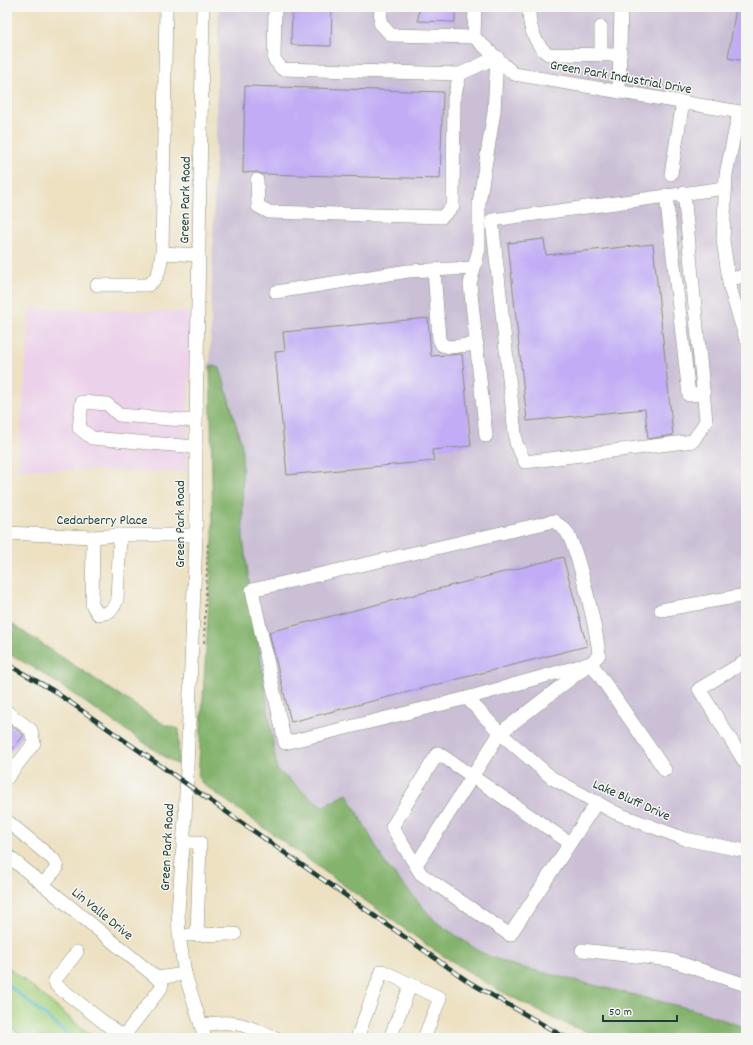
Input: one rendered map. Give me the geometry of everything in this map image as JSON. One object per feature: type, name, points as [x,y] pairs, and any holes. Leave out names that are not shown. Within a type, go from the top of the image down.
[{"type":"street","points":[[97,285],[148,285],[154,281],[160,271],[162,253],[166,7]]},
{"type":"street","name":"Green Park Road","points":[[203,7],[196,421],[196,535],[183,842],[179,889],[179,935],[186,974],[203,1032]]},
{"type":"street","points":[[275,7],[274,59],[282,69],[460,74],[497,57],[494,112],[479,203],[479,249],[470,284],[486,436]]},
{"type":"street","points":[[380,7],[380,23],[391,35],[474,37],[475,7]]},
{"type":"street","points":[[528,7],[529,22],[540,48],[544,51],[552,55],[620,55]]},
{"type":"street","points":[[619,92],[621,7]]},
{"type":"street","points":[[601,27],[601,55]]},
{"type":"street","name":"Green Park Industrial Drive","points":[[474,37],[514,74],[743,112]]},
{"type":"street","points":[[257,180],[258,206],[269,212],[442,216],[452,206],[454,98],[460,74]]},
{"type":"street","points":[[671,174],[683,102]]},
{"type":"street","points":[[743,112],[726,174],[722,240],[729,280],[746,339]]},
{"type":"street","points":[[684,193],[706,420],[693,441],[525,462],[516,443],[492,220],[666,195],[725,188]]},
{"type":"street","points":[[666,195],[689,395],[704,394]]},
{"type":"street","points":[[162,253],[199,254]]},
{"type":"street","points":[[276,292],[408,271],[474,268]]},
{"type":"street","points":[[434,270],[439,339],[442,345],[450,347],[477,344]]},
{"type":"street","points":[[729,280],[746,275]]},
{"type":"street","points":[[196,421],[119,415],[107,404],[82,402],[79,428],[92,438],[196,447]]},
{"type":"street","points":[[416,865],[500,733],[591,663],[599,655],[598,639],[575,551],[566,530],[554,521],[252,590],[285,743],[467,698],[591,663]]},
{"type":"street","name":"Cedarberry Place","points":[[7,533],[93,537],[120,535],[196,535]]},
{"type":"street","points":[[93,537],[92,605],[98,614],[106,614],[113,609],[117,600],[120,535]]},
{"type":"street","points":[[661,610],[746,595]]},
{"type":"street","points":[[746,661],[699,689],[746,764]]},
{"type":"street","points":[[591,663],[665,770]]},
{"type":"street","name":"Lake Bluff Drive","points":[[467,698],[500,733],[552,778],[616,813],[685,839],[746,850]]},
{"type":"street","points":[[7,712],[31,730],[34,743],[7,778]]},
{"type":"street","points":[[570,843],[438,753],[392,827],[421,874],[510,935],[597,802]]},
{"type":"street","points":[[7,821],[54,860],[57,868],[43,884]]},
{"type":"street","points":[[183,842],[200,842],[197,935]]},
{"type":"street","name":"Lin Valle Drive","points":[[7,855],[157,978],[163,978]]},
{"type":"street","points":[[179,935],[234,934]]},
{"type":"street","points":[[582,950],[670,960],[746,985]]},
{"type":"street","points":[[76,952],[55,980],[56,985],[120,1034],[126,1033],[161,988],[163,978],[186,974]]},
{"type":"street","points":[[357,1038],[382,971],[440,998],[424,1038]]},
{"type":"street","points":[[390,1038],[411,984]]},
{"type":"street","points":[[203,1032],[216,1022],[235,1023],[276,1038]]},
{"type":"shaded area","points":[[219,7],[746,7],[746,1028],[695,1010],[512,965],[482,953],[436,922],[386,865],[347,794],[322,807],[277,770],[243,540],[242,446],[220,368],[210,365]]},
{"type":"shaded area","points":[[30,308],[191,312],[187,472],[18,469]]},
{"type":"green space","points":[[210,365],[220,368],[242,446],[243,540],[277,770],[322,807],[347,794],[386,865],[436,922],[482,953],[512,965],[695,1010],[746,1028],[746,1038],[602,1038],[554,1019],[493,987],[434,950],[203,784],[198,778],[213,537]]},
{"type":"green space","points":[[7,621],[165,725],[179,729],[178,765],[38,670],[7,653]]},
{"type":"green space","points":[[7,966],[94,1038],[24,1038],[7,1024]]},
{"type":"building","points":[[292,7],[332,7],[331,46],[291,45]]},
{"type":"building","points":[[419,7],[455,7],[455,22],[418,21]]},
{"type":"building","points":[[736,7],[746,7],[746,61],[728,58]]},
{"type":"building","points":[[245,86],[443,92],[440,179],[262,174],[257,172],[243,173]]},
{"type":"building","points":[[544,239],[546,255],[653,244],[673,435],[648,439],[645,409],[527,421],[508,243]]},
{"type":"building","points":[[428,318],[431,356],[462,354],[471,446],[432,450],[434,461],[287,475],[275,352],[285,351],[283,332]]},
{"type":"building","points":[[563,557],[587,646],[291,722],[269,632]]},
{"type":"building","points":[[7,722],[24,735],[7,756]]},
{"type":"waterway","points":[[7,984],[72,1038]]},
{"type":"railway","points":[[7,664],[54,691],[469,982],[561,1035],[569,1038]]}]
